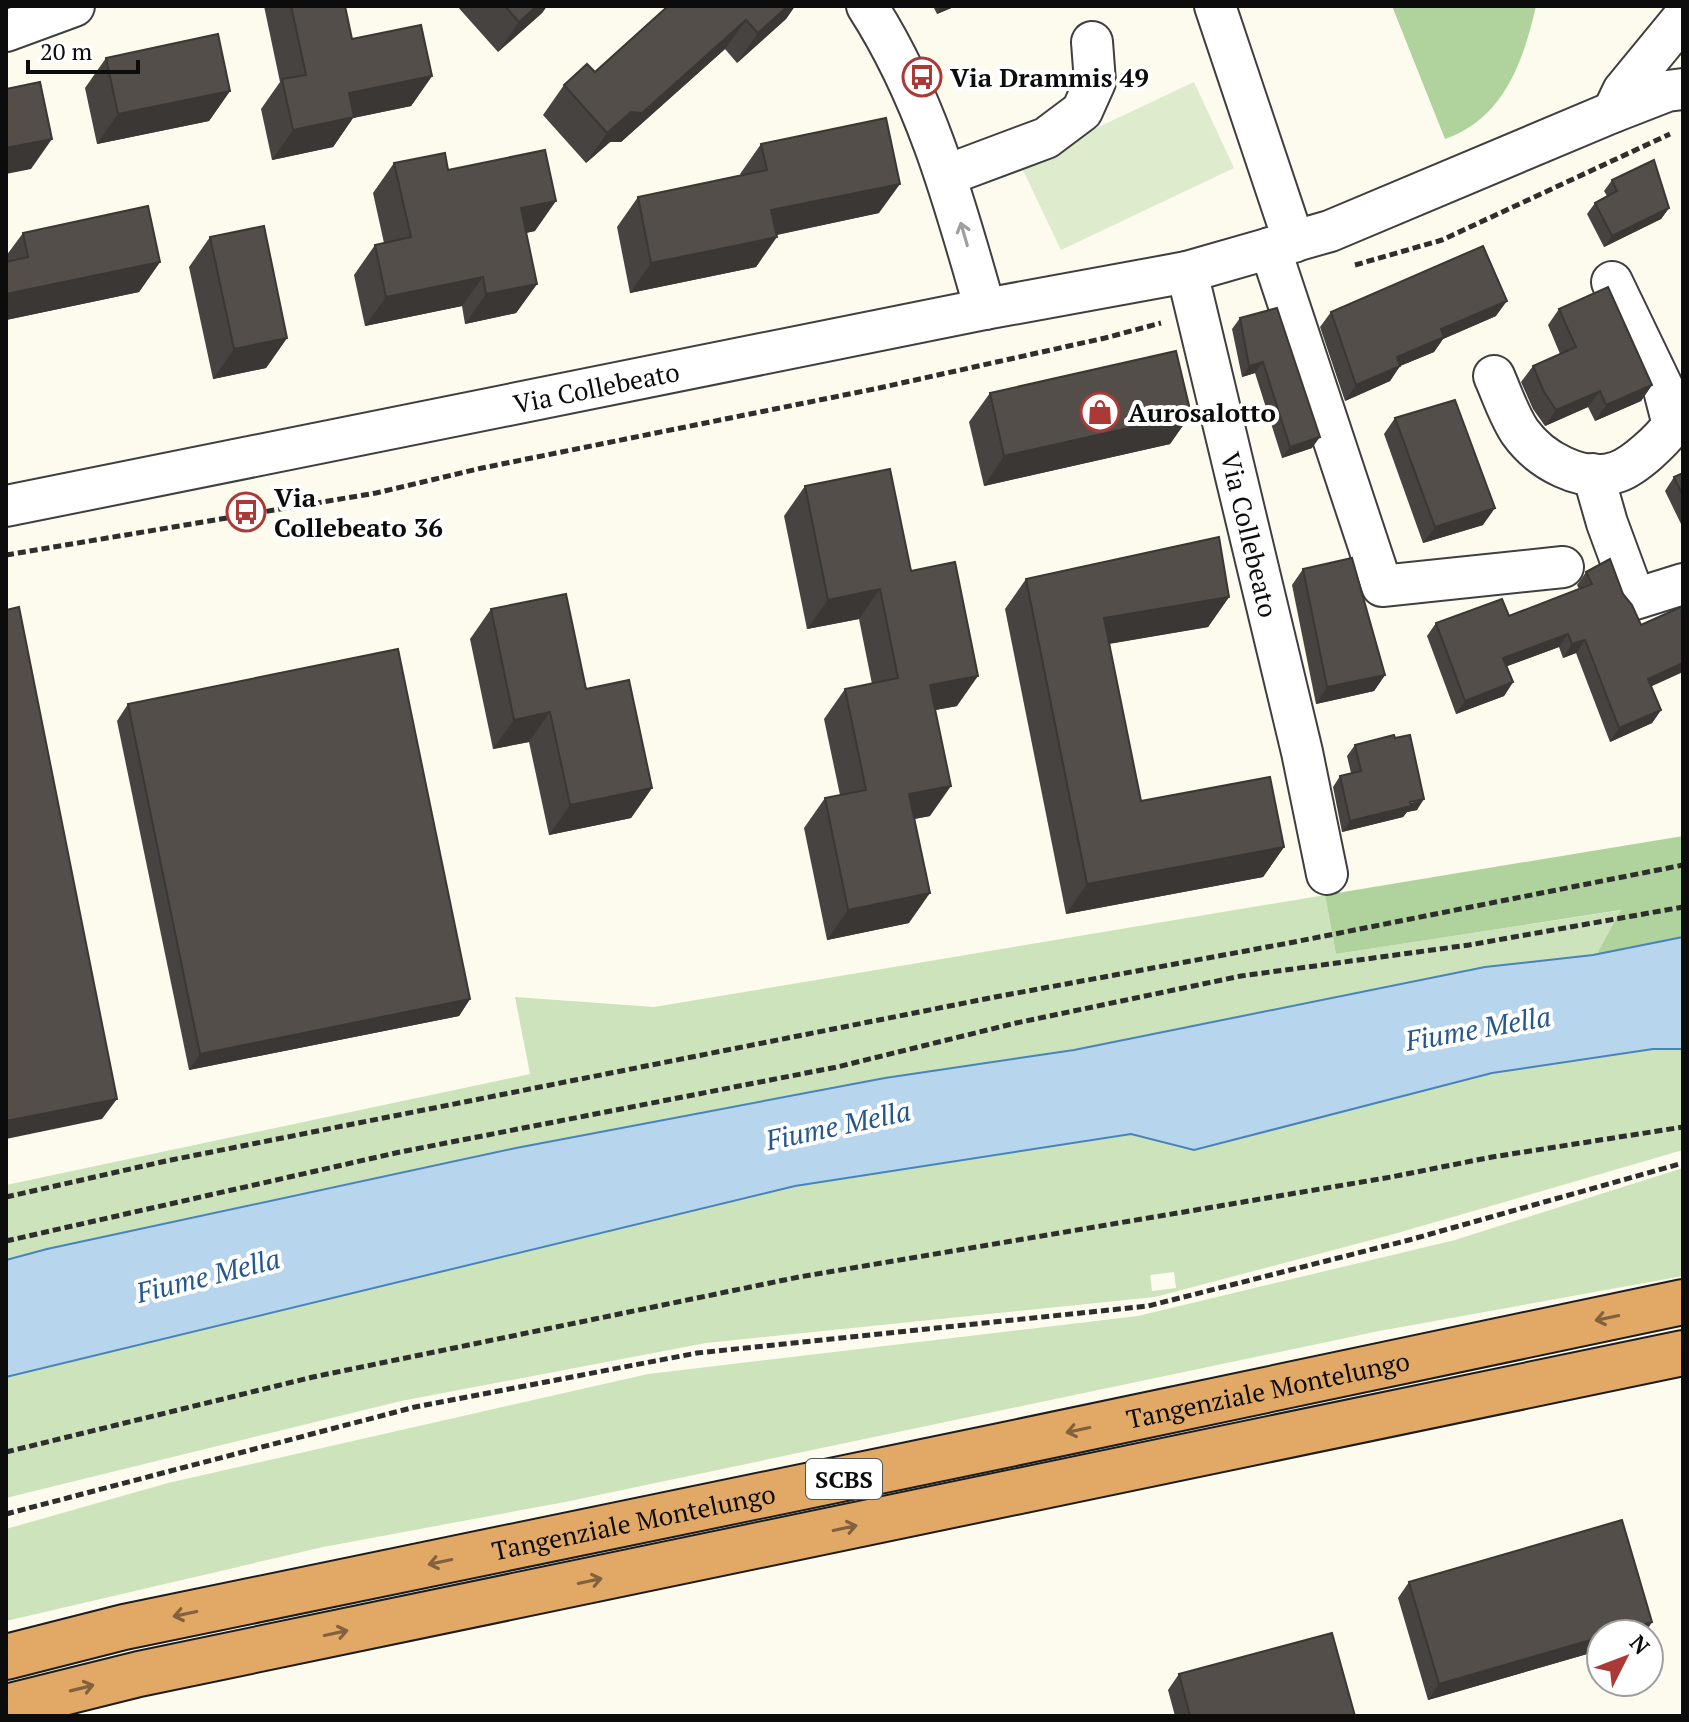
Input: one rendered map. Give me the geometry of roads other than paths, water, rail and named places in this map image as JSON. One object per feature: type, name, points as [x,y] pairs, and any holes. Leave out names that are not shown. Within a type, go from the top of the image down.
[{"type":"highway","name":"Tangenziale Montelungo","points":[[6,1657],[124,1627],[1683,1302]]},
{"type":"highway","name":"Tangenziale Montelungo","points":[[6,1707],[139,1674],[1683,1353]]},
{"type":"street","points":[[6,31],[74,6]]},
{"type":"street","points":[[867,6],[918,100],[947,175],[985,309]]},
{"type":"street","points":[[1215,6],[1382,586],[1563,567]]},
{"type":"street","points":[[1613,112],[1623,91],[1683,18]]},
{"type":"street","points":[[947,175],[1046,138],[1082,111],[1095,82],[1092,42]]},
{"type":"street","name":"Via Collebeato","points":[[6,506],[985,309],[1187,272],[1330,231],[1613,112],[1678,98]]},
{"type":"street","name":"Via Collebeato","points":[[1187,272],[1302,752],[1327,874]]},
{"type":"street","points":[[1494,376],[1520,431],[1542,455],[1582,476],[1617,472],[1662,441],[1673,425],[1664,390],[1612,282]]},
{"type":"street","points":[[1593,474],[1635,599],[1683,584]]},
{"type":"water","name":"Fiume Mella","points":[[1683,937],[1683,1049],[1653,1049],[1492,1073],[1194,1150],[1131,1134],[795,1186],[6,1377],[6,1260],[47,1249],[516,1148],[885,1078],[1074,1050],[1485,967],[1593,955]]},
{"type":"place","name":"Via Drammis 49","points":[[922,77]]},
{"type":"place","name":"Aurosalotto","points":[[1100,412]]},
{"type":"place","name":"Via Collebeato 36","points":[[246,512]]}]
